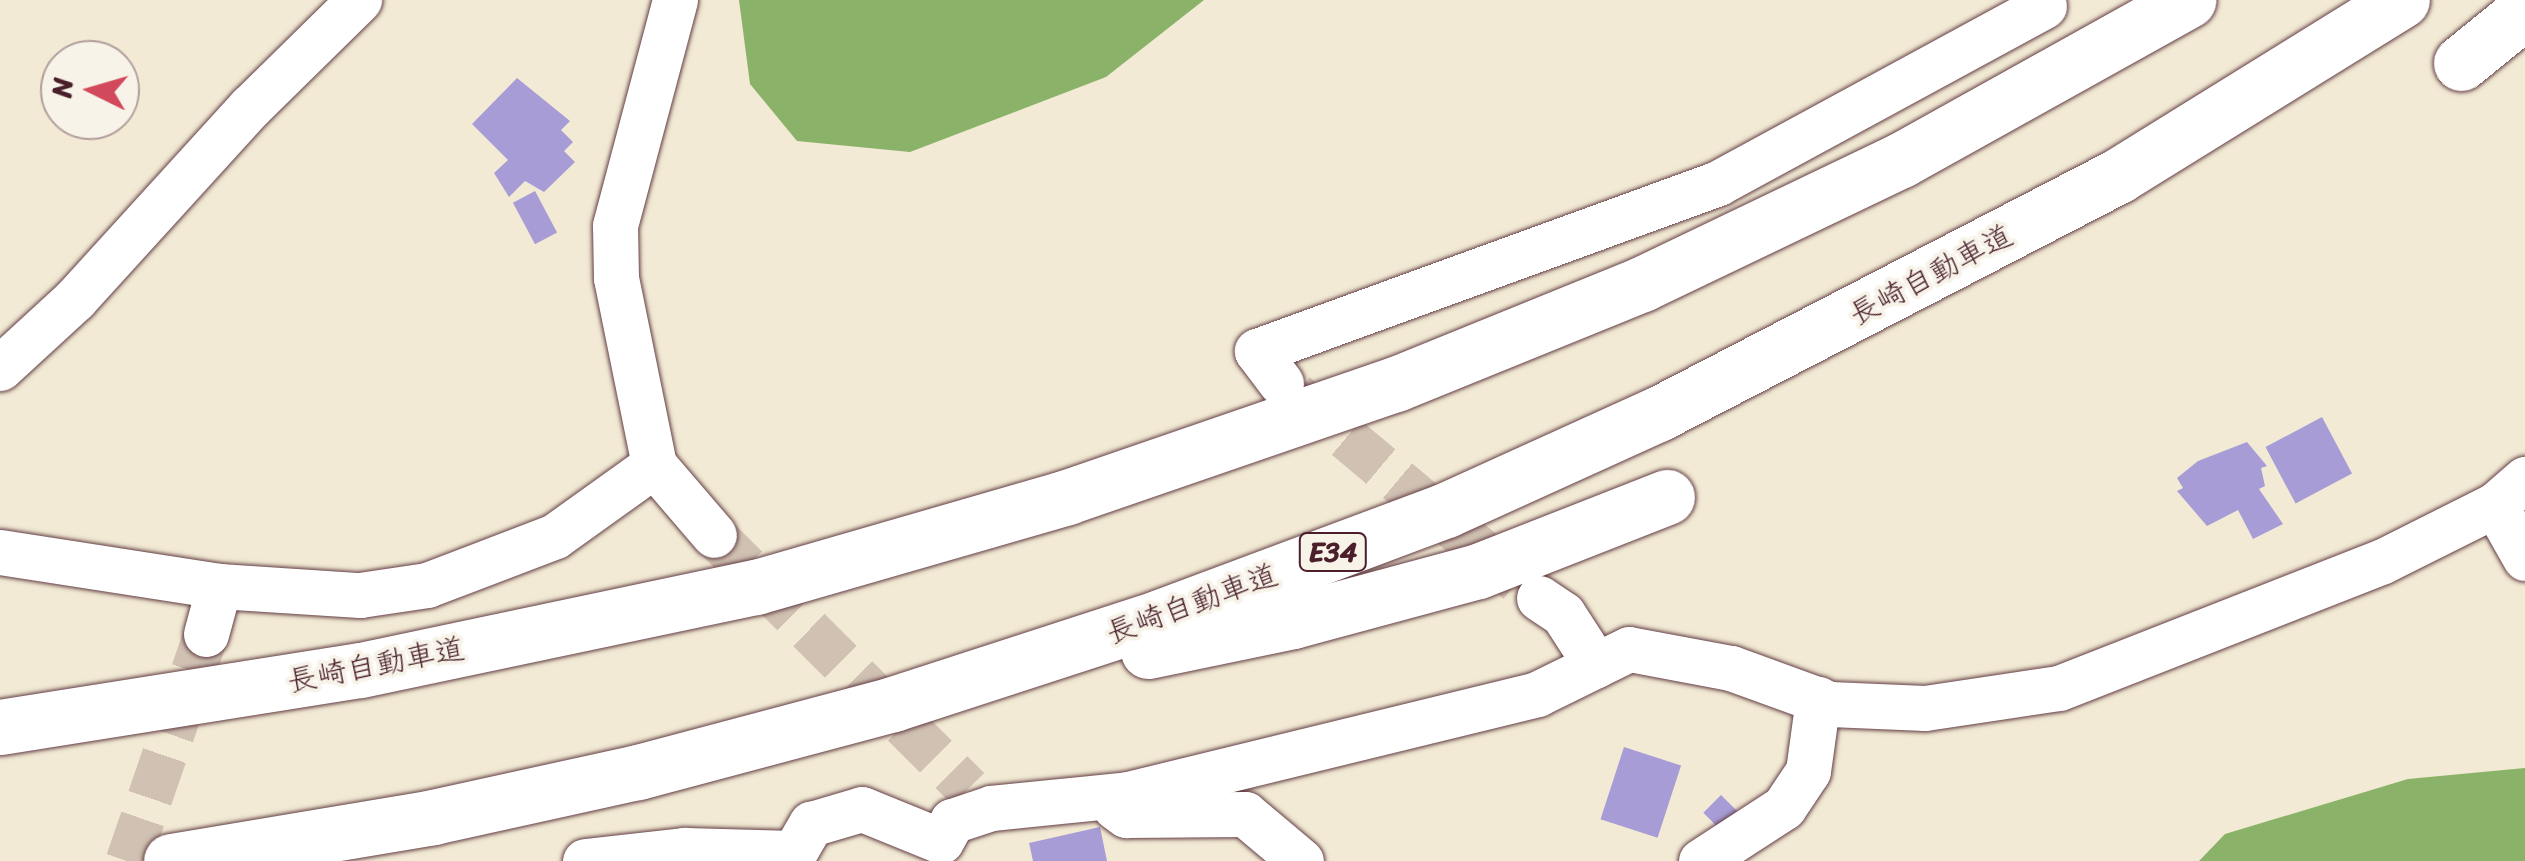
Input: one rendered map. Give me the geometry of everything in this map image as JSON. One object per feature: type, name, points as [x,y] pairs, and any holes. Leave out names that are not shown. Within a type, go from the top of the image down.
[{"type":"highway","name":"長崎自動車道","points":[[0,728],[361,670],[756,586],[1067,497],[1396,384],[1642,284],[1901,160],[2189,0]]},
{"type":"highway","name":"長崎自動車道","points":[[171,861],[489,805],[894,704],[1160,618],[1392,530],[1658,414],[2118,176],[2402,0]]},
{"type":"highway","points":[[2461,63],[2525,12]]},
{"type":"highway","points":[[894,704],[1294,621],[1478,570],[1667,498]]},
{"type":"street","points":[[0,368],[75,299],[250,106],[359,0]]},
{"type":"street","points":[[675,0],[615,226],[616,278],[654,465],[714,535]]},
{"type":"street","points":[[1282,384],[1257,351],[1718,183],[2044,6]]},
{"type":"street","points":[[0,552],[219,586],[360,596],[428,586],[555,536],[654,465]]},
{"type":"street","points":[[585,861],[674,856],[796,857],[812,824],[862,809],[941,841],[952,821],[979,798],[1102,796],[1537,694],[1629,649],[1730,668],[1818,700],[1925,708],[2058,688],[2381,562],[2510,492],[2525,558]]},
{"type":"street","points":[[206,634],[219,586]]},
{"type":"street","points":[[1539,598],[1563,614],[1596,665]]},
{"type":"street","points":[[1701,861],[1784,808],[1808,771],[1818,700]]},
{"type":"street","points":[[1102,796],[1126,816],[1245,814],[1300,861]]},
{"type":"green space","points":[[739,0],[1204,0],[1106,77],[910,152],[797,141],[750,84]]},
{"type":"green space","points":[[2525,768],[2525,861],[2199,861],[2225,834],[2408,779]]},
{"type":"building","points":[[517,78],[570,121],[561,130],[573,142],[564,151],[575,162],[544,192],[525,181],[509,197],[494,173],[508,160],[472,124]]},
{"type":"building","points":[[535,191],[557,232],[535,244],[513,203]]},
{"type":"building","points":[[2322,417],[2352,474],[2296,504],[2265,447]]},
{"type":"building","points":[[2247,442],[2267,466],[2261,468],[2265,486],[2259,489],[2283,524],[2253,539],[2238,510],[2207,526],[2177,491],[2183,488],[2177,478],[2198,461]]},
{"type":"building","points":[[1624,747],[1681,766],[1658,838],[1601,819]]},
{"type":"building","points":[[1721,795],[1740,814],[1722,832],[1703,813]]},
{"type":"building","points":[[1100,827],[1107,861],[1033,861],[1029,843]]},
{"type":"tunnel","points":[[1295,394],[1518,581]]},
{"type":"tunnel","points":[[714,535],[968,788]]},
{"type":"tunnel","points":[[128,861],[206,634]]}]
